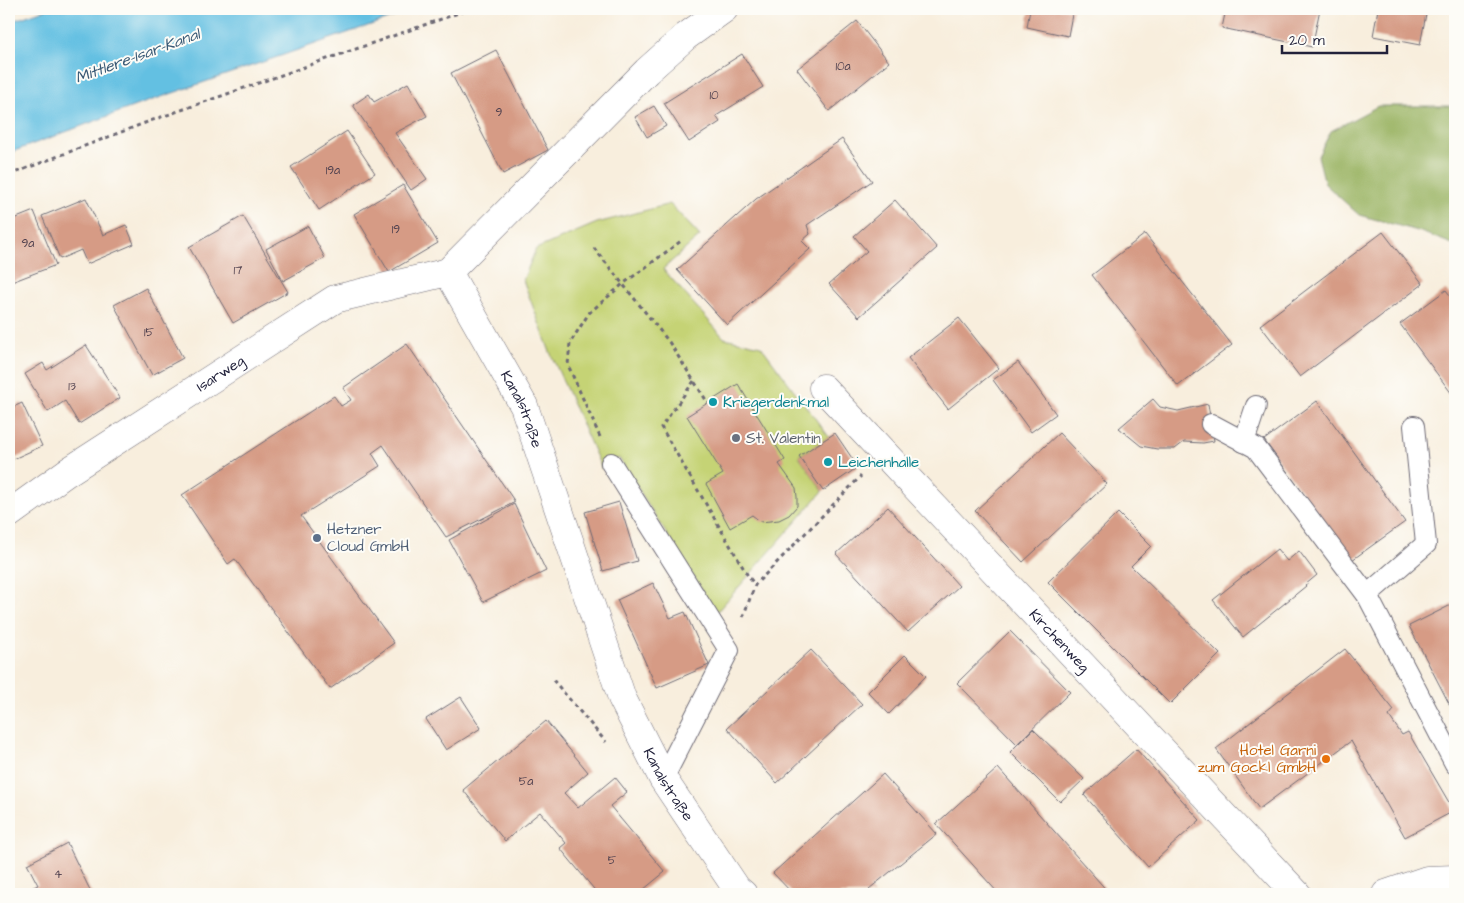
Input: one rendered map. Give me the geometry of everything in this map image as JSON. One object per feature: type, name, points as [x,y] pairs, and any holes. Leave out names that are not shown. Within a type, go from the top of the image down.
[{"type":"street","points":[[448,272],[647,70],[724,9]]},
{"type":"street","name":"Isarweg","points":[[9,514],[66,474],[336,299],[448,272]]},
{"type":"street","name":"Kanalstraße","points":[[448,272],[524,406],[622,698],[662,779],[737,889],[743,894]]},
{"type":"street","name":"Kirchenweg","points":[[823,388],[1297,894]]},
{"type":"street","points":[[1386,894],[1427,880],[1455,879]]},
{"type":"lane","points":[[1244,442],[1256,406]]},
{"type":"lane","points":[[1211,424],[1256,448],[1366,595],[1455,764]]},
{"type":"lane","points":[[1366,595],[1426,544],[1414,426]]},
{"type":"lane","points":[[611,462],[729,650],[662,779]]},
{"type":"path","points":[[9,175],[150,121],[470,9]]},
{"type":"path","points":[[611,462],[568,365],[570,343],[589,313],[623,284],[681,241]]},
{"type":"path","points":[[594,248],[669,342],[708,403]]},
{"type":"path","points":[[694,381],[661,427],[755,585]]},
{"type":"path","points":[[729,650],[755,585],[883,452]]},
{"type":"green space","points":[[1378,106],[1455,106],[1455,245],[1418,231],[1359,215],[1325,184],[1318,156],[1331,131]]},
{"type":"green space","points":[[670,204],[700,236],[663,269],[724,338],[761,346],[829,437],[799,456],[823,491],[716,613],[619,458],[602,469],[550,352],[523,280],[536,249],[597,223]]},
{"type":"water","name":"Mittlere-Isar-Kanal","points":[[47,9],[417,9],[138,105],[9,153],[9,22]]},
{"type":"building","points":[[1030,9],[1073,9],[1068,36],[1027,27]]},
{"type":"building","points":[[1132,9],[1147,9],[1146,13]]},
{"type":"building","points":[[1226,9],[1320,9],[1312,47],[1222,28]]},
{"type":"building","points":[[1378,9],[1427,9],[1420,45],[1373,36]]},
{"type":"building","points":[[857,21],[889,62],[829,111],[797,69]]},
{"type":"building","points":[[496,50],[548,150],[503,174],[451,73]]},
{"type":"building","points":[[742,54],[763,87],[716,116],[720,122],[689,142],[664,103]]},
{"type":"building","points":[[408,83],[427,116],[395,133],[427,179],[411,190],[353,105],[369,94],[374,102]]},
{"type":"building","points":[[654,106],[666,126],[647,137],[635,117]]},
{"type":"building","points":[[347,131],[375,173],[319,210],[291,167]]},
{"type":"building","points":[[842,139],[872,181],[807,225],[810,234],[802,241],[810,249],[727,325],[677,270],[756,199]]},
{"type":"building","points":[[403,185],[438,243],[389,272],[354,214]]},
{"type":"building","points":[[86,198],[103,235],[126,225],[134,244],[87,264],[81,250],[60,259],[42,216]]},
{"type":"building","points":[[895,200],[937,248],[859,317],[829,284],[867,251],[854,236]]},
{"type":"building","points":[[34,211],[56,265],[9,283],[9,221]]},
{"type":"building","points":[[243,216],[288,292],[233,323],[189,247]]},
{"type":"building","points":[[308,226],[325,258],[283,281],[266,249]]},
{"type":"building","points":[[1383,232],[1423,284],[1300,377],[1260,325]]},
{"type":"building","points":[[1145,234],[1232,345],[1178,386],[1092,275]]},
{"type":"building","points":[[146,288],[183,358],[152,375],[114,305]]},
{"type":"building","points":[[1446,290],[1455,302],[1455,398],[1400,324]]},
{"type":"building","points":[[959,318],[999,368],[948,409],[908,358]]},
{"type":"building","points":[[407,344],[515,502],[446,537],[383,445],[372,453],[380,466],[301,516],[394,643],[330,689],[235,559],[228,564],[182,495],[334,396],[341,406],[351,400],[343,388]]},
{"type":"building","points":[[86,345],[120,398],[79,424],[65,401],[48,412],[25,374],[43,363],[47,370]]},
{"type":"building","points":[[1018,362],[1056,414],[1031,432],[993,380]]},
{"type":"building","name":"St. Valentin","points":[[738,384],[785,460],[779,464],[796,488],[797,506],[789,515],[779,520],[761,522],[752,515],[730,528],[706,484],[723,474],[687,416]]},
{"type":"building","points":[[1153,399],[1160,407],[1178,411],[1208,404],[1214,441],[1203,443],[1184,442],[1175,449],[1157,449],[1141,446],[1119,428]]},
{"type":"building","points":[[1317,401],[1405,522],[1352,560],[1264,440]]},
{"type":"building","points":[[22,403],[42,446],[9,461],[9,409]]},
{"type":"building","name":"Leichenhalle","points":[[835,433],[858,467],[823,491],[799,456]]},
{"type":"building","points":[[1059,433],[1107,484],[1023,562],[975,511]]},
{"type":"building","points":[[619,502],[637,561],[603,571],[585,512]]},
{"type":"building","points":[[514,504],[546,571],[483,602],[449,540]]},
{"type":"building","points":[[888,507],[959,586],[908,632],[836,554]]},
{"type":"building","points":[[1118,513],[1151,546],[1131,566],[1220,654],[1170,704],[1048,582]]},
{"type":"building","points":[[1277,549],[1287,561],[1299,551],[1317,575],[1243,637],[1213,600]]},
{"type":"building","points":[[653,583],[670,618],[685,612],[709,665],[657,688],[617,600]]},
{"type":"building","points":[[1455,603],[1455,715],[1409,626]]},
{"type":"building","points":[[1010,631],[1070,692],[1017,744],[957,683]]},
{"type":"building","points":[[1345,649],[1394,710],[1389,716],[1402,735],[1408,732],[1454,811],[1405,837],[1351,741],[1259,809],[1216,749]]},
{"type":"building","points":[[811,650],[862,704],[777,783],[727,728]]},
{"type":"building","points":[[905,655],[926,676],[889,714],[868,692]]},
{"type":"building","points":[[461,697],[481,728],[446,750],[426,719]]},
{"type":"building","points":[[546,721],[588,772],[564,793],[578,808],[615,777],[627,792],[610,806],[665,872],[638,894],[598,894],[560,848],[566,843],[540,812],[505,841],[463,790]]},
{"type":"building","points":[[1033,729],[1084,779],[1060,802],[1010,752]]},
{"type":"building","points":[[1136,749],[1200,820],[1148,867],[1084,795]]},
{"type":"building","points":[[998,768],[1110,894],[999,894],[936,824]]},
{"type":"building","points":[[883,774],[937,834],[869,889],[874,894],[793,894],[773,873]]},
{"type":"building","points":[[67,843],[92,894],[18,894],[38,885],[27,864]]},
{"type":"place","name":"Kriegerdenkmal","points":[[713,402]]},
{"type":"place","name":"St. Valentin","points":[[736,438]]},
{"type":"place","name":"Leichenhalle","points":[[828,462]]},
{"type":"place","name":"Hetzner Cloud GmbH","points":[[317,538]]},
{"type":"place","name":"Hotel Garni zum Gockl GmbH","points":[[1326,759]]}]
